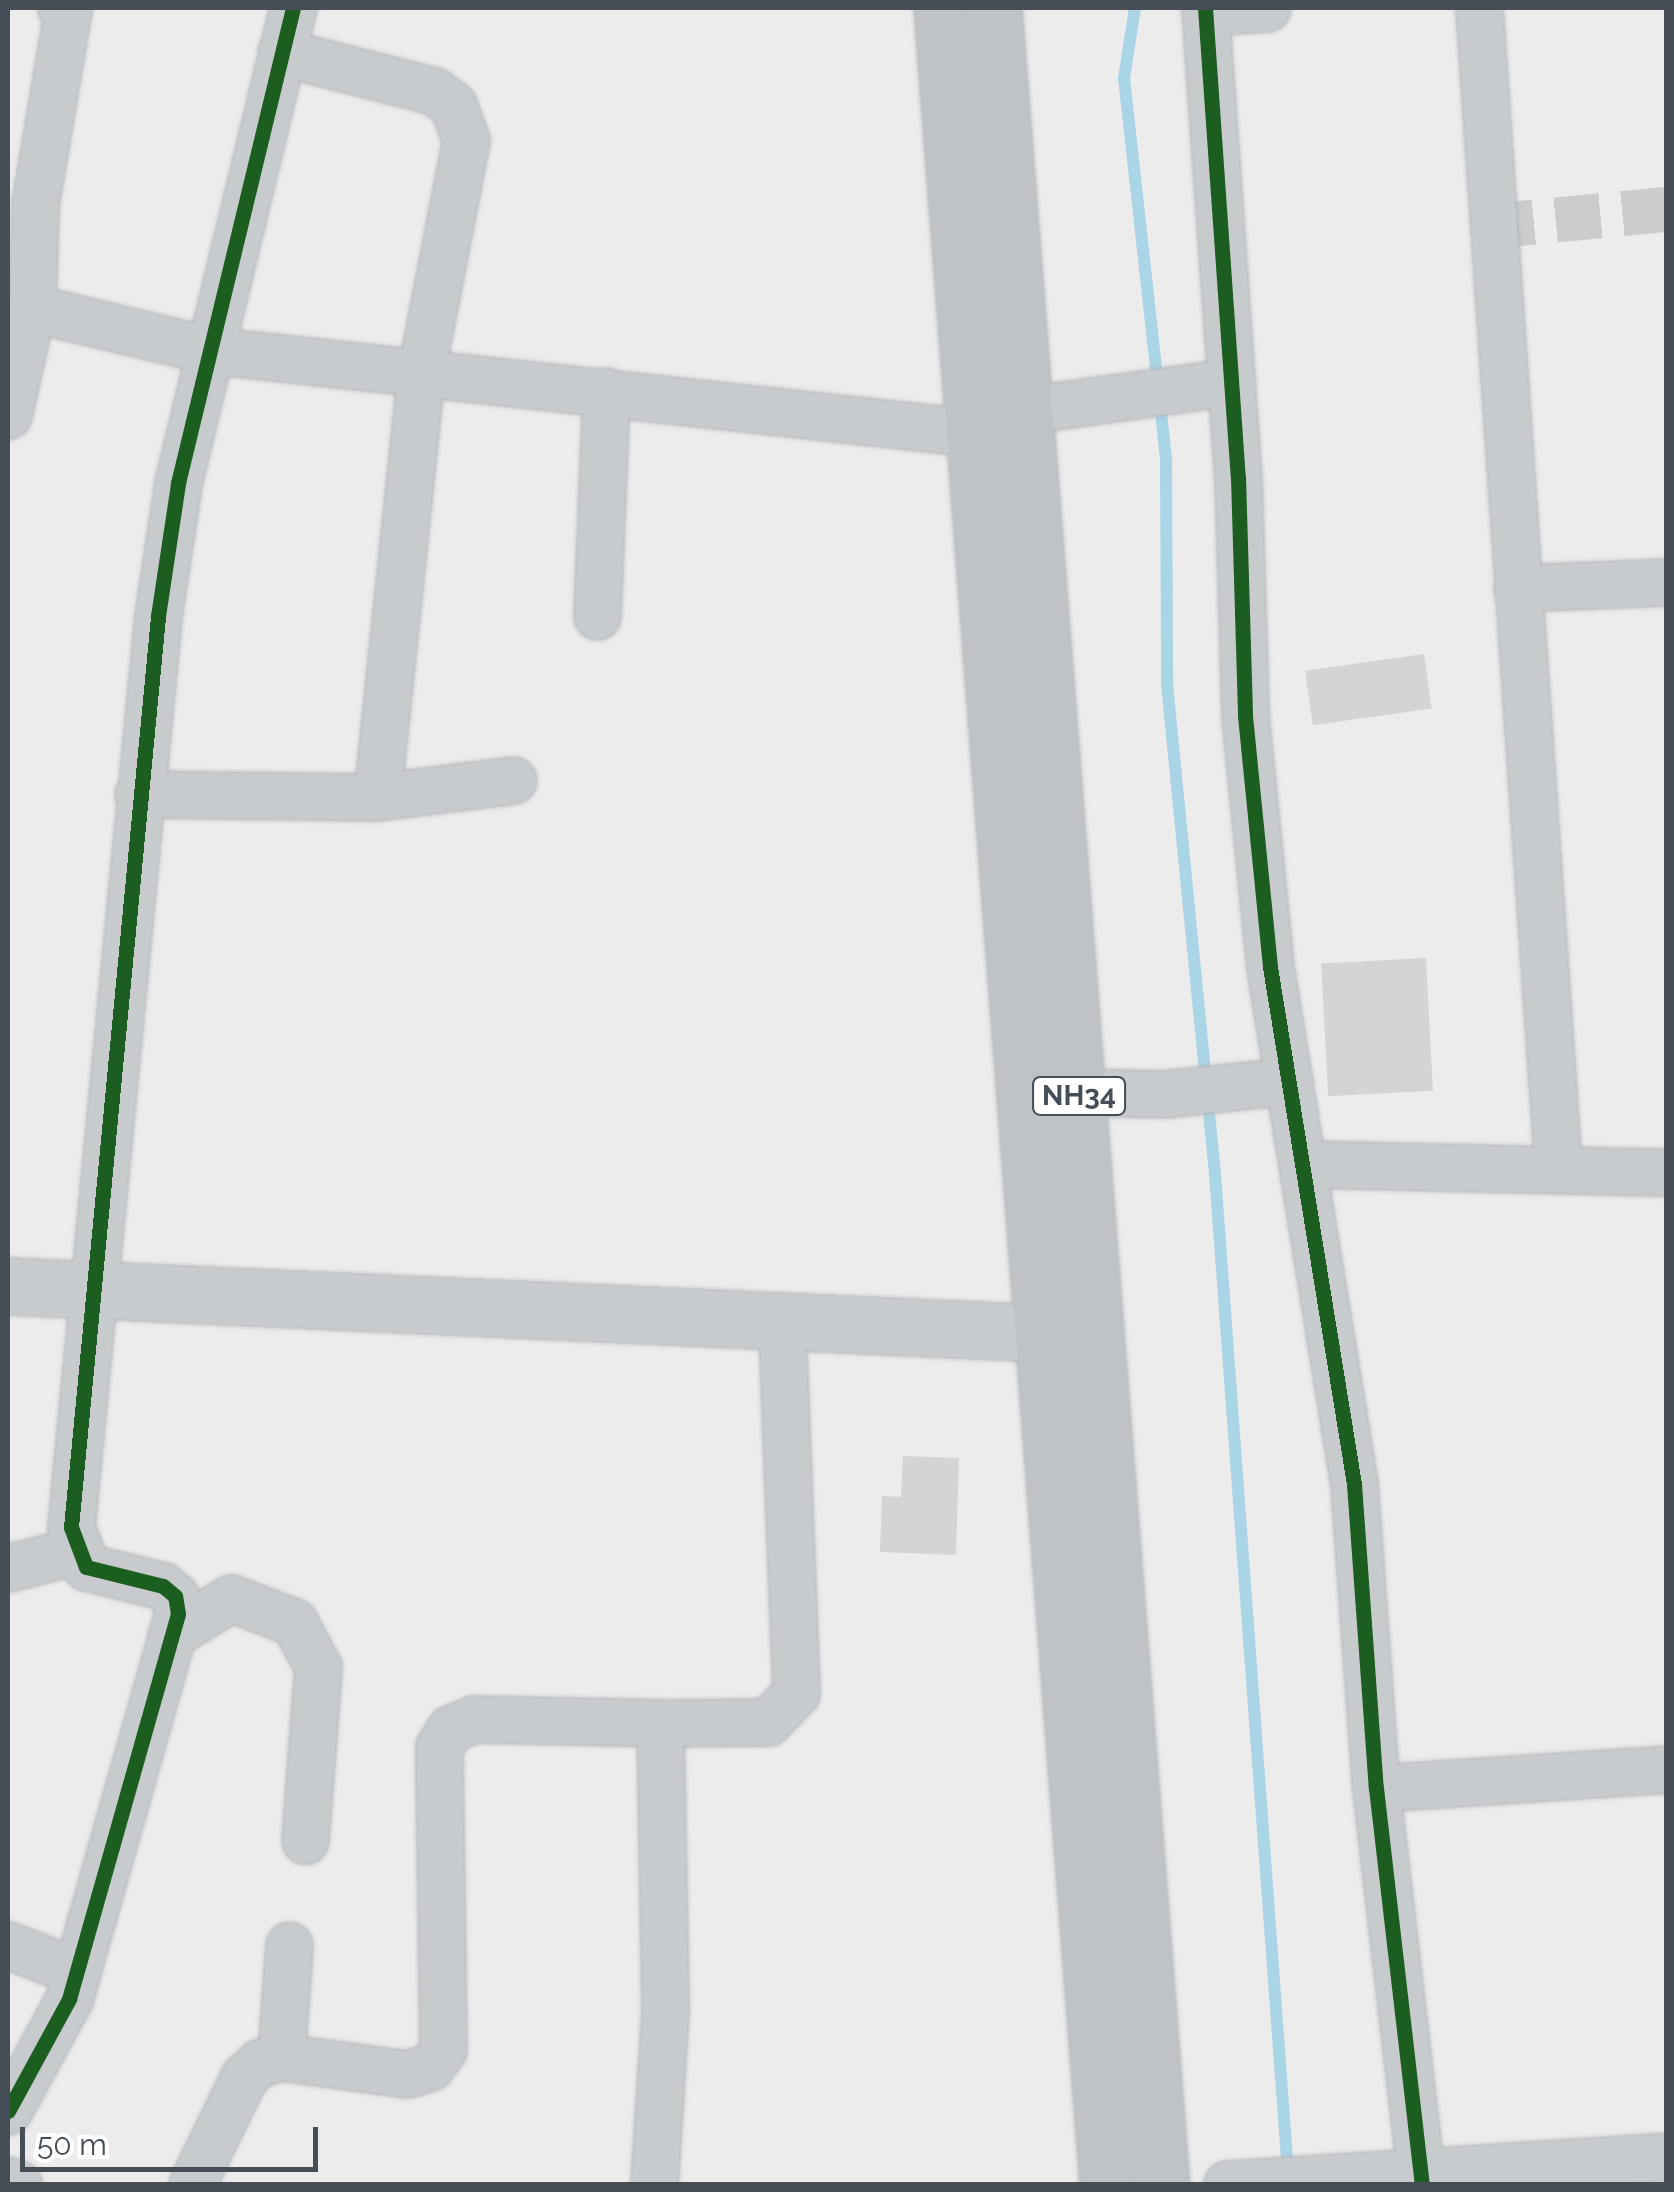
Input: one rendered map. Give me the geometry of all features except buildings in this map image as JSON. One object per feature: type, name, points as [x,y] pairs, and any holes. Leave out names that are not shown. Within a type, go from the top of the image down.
[{"type":"highway","name":"NH34","points":[[942,8],[974,432],[1074,1334],[1161,2184]]},
{"type":"highway","name":"NH34","points":[[994,8],[1079,1092],[1074,1334],[1108,2184]]},
{"type":"street","points":[[8,414],[32,308],[35,204],[66,8]]},
{"type":"street","points":[[8,2110],[78,1972],[171,1635],[175,1596],[86,1567],[74,1551],[90,1290],[138,794],[169,540],[208,350],[293,8]]},
{"type":"street","points":[[1267,8],[1205,10],[1231,382],[1245,716],[1289,1081],[1354,1484],[1376,1788],[1421,2178]]},
{"type":"street","points":[[1479,8],[1558,1167]]},
{"type":"street","points":[[281,52],[434,91],[462,120],[466,140],[420,372],[377,797]]},
{"type":"street","points":[[32,308],[208,350],[974,432],[1026,410],[1231,382]]},
{"type":"street","points":[[597,616],[606,392]]},
{"type":"street","points":[[1517,588],[1666,582]]},
{"type":"street","points":[[138,794],[377,797],[513,780]]},
{"type":"street","points":[[1079,1092],[1164,1094],[1289,1081]]},
{"type":"street","points":[[1303,1164],[1666,1172]]},
{"type":"street","points":[[8,1286],[1074,1334]]},
{"type":"street","points":[[192,2184],[244,2077],[282,2057],[407,2074],[430,2067],[442,2050],[439,1748],[450,1729],[474,1719],[756,1724],[782,1713],[796,1694],[782,1321]]},
{"type":"street","points":[[8,1568],[74,1551]]},
{"type":"street","points":[[171,1635],[231,1598],[294,1622],[318,1667],[306,1840]]},
{"type":"street","points":[[654,2184],[665,2010],[660,1723]]},
{"type":"street","points":[[1376,1788],[1666,1769]]},
{"type":"street","points":[[8,1944],[78,1972]]},
{"type":"street","points":[[282,2057],[289,1946]]},
{"type":"street","points":[[1227,2184],[1336,2176],[1421,2178],[1666,2156]]},
{"type":"street","points":[[8,2180],[18,2184]]},
{"type":"waterway","points":[[1135,8],[1124,78],[1166,460],[1167,684],[1215,1174],[1288,2172]]},
{"type":"tunnel","points":[[1489,226],[1666,209]]},
{"type":"cycle path","points":[[8,2111],[69,1999],[178,1614],[175,1596],[163,1586],[86,1567],[71,1527],[158,616],[178,483],[293,8]]},
{"type":"cycle path","points":[[1205,8],[1238,477],[1245,716],[1270,967],[1354,1484],[1376,1788],[1422,2184]]}]
